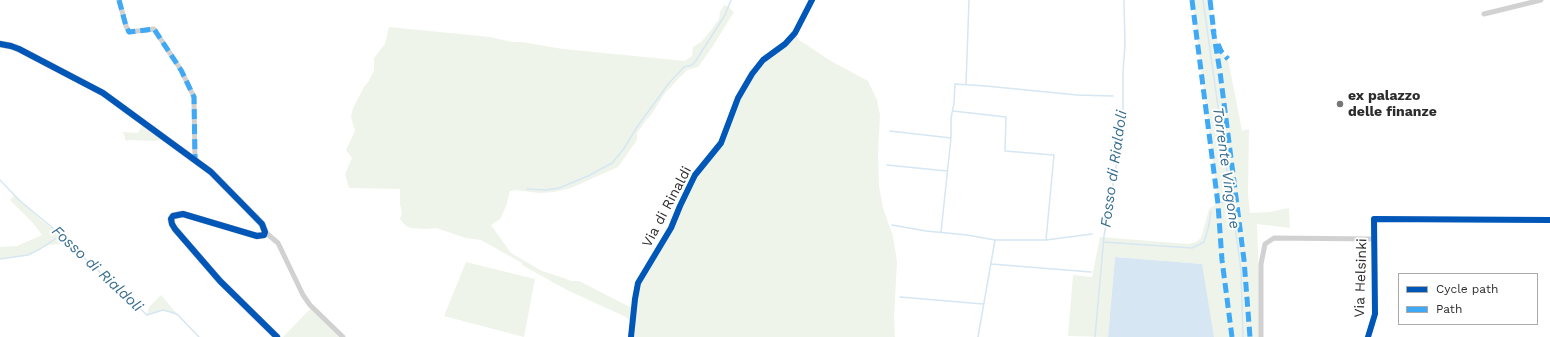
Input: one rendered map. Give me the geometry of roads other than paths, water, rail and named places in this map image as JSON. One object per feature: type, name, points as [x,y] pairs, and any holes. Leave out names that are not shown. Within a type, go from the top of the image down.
[{"type":"street","points":[[119,0],[129,32],[154,29],[181,70],[194,97],[195,160]]},
{"type":"street","name":"Via di Rinaldi","points":[[631,337],[638,283],[671,228],[695,175],[721,143],[738,98],[752,74],[763,60],[785,44],[795,33],[812,0]]},
{"type":"street","points":[[1484,14],[1541,0]]},
{"type":"street","points":[[0,44],[20,49],[103,93],[216,177],[262,224],[265,232],[278,243],[303,295],[310,306],[343,337]]},
{"type":"street","points":[[265,232],[264,235],[257,236],[183,214],[173,216],[171,219],[175,229],[215,275],[277,337]]},
{"type":"street","name":"Via Helsinki","points":[[1368,337],[1374,314],[1374,219],[1550,220]]},
{"type":"street","points":[[1261,337],[1261,264],[1264,244],[1274,238],[1374,239]]},
{"type":"water","points":[[1115,257],[1202,264],[1214,337],[1108,337]]},
{"type":"waterway","points":[[527,189],[546,190],[559,188],[588,176],[612,163],[623,150],[637,127],[669,83],[684,67],[692,65],[695,62],[725,15],[731,0]]},
{"type":"waterway","points":[[966,85],[969,0]]},
{"type":"waterway","name":"Fosso di Rialdoli","points":[[1095,337],[1104,236],[1123,127],[1123,72],[1125,45],[1124,0]]},
{"type":"waterway","name":"Torrente Vingone","points":[[1203,0],[1241,270],[1243,337]]},
{"type":"waterway","points":[[941,232],[955,84],[1077,95],[1113,96]]},
{"type":"waterway","points":[[953,111],[1006,117],[1005,151],[1054,155],[1046,240]]},
{"type":"waterway","points":[[890,131],[951,138]]},
{"type":"waterway","points":[[887,165],[947,171]]},
{"type":"waterway","name":"Fosso di Rialdoli","points":[[0,180],[19,200],[66,239],[81,255],[147,315],[163,310],[174,313],[178,315],[199,337]]},
{"type":"waterway","points":[[1222,203],[1229,196]]},
{"type":"waterway","points":[[1103,242],[1192,248],[1204,242],[1211,212]]},
{"type":"waterway","points":[[892,225],[995,240],[1046,240],[1092,234]]},
{"type":"waterway","points":[[0,259],[28,255],[61,235]]},
{"type":"waterway","points":[[978,337],[995,240]]},
{"type":"waterway","points":[[991,264],[1091,272]]},
{"type":"waterway","points":[[900,297],[983,304]]},
{"type":"place","name":"ex palazzo delle finanze","points":[[1340,104]]}]
